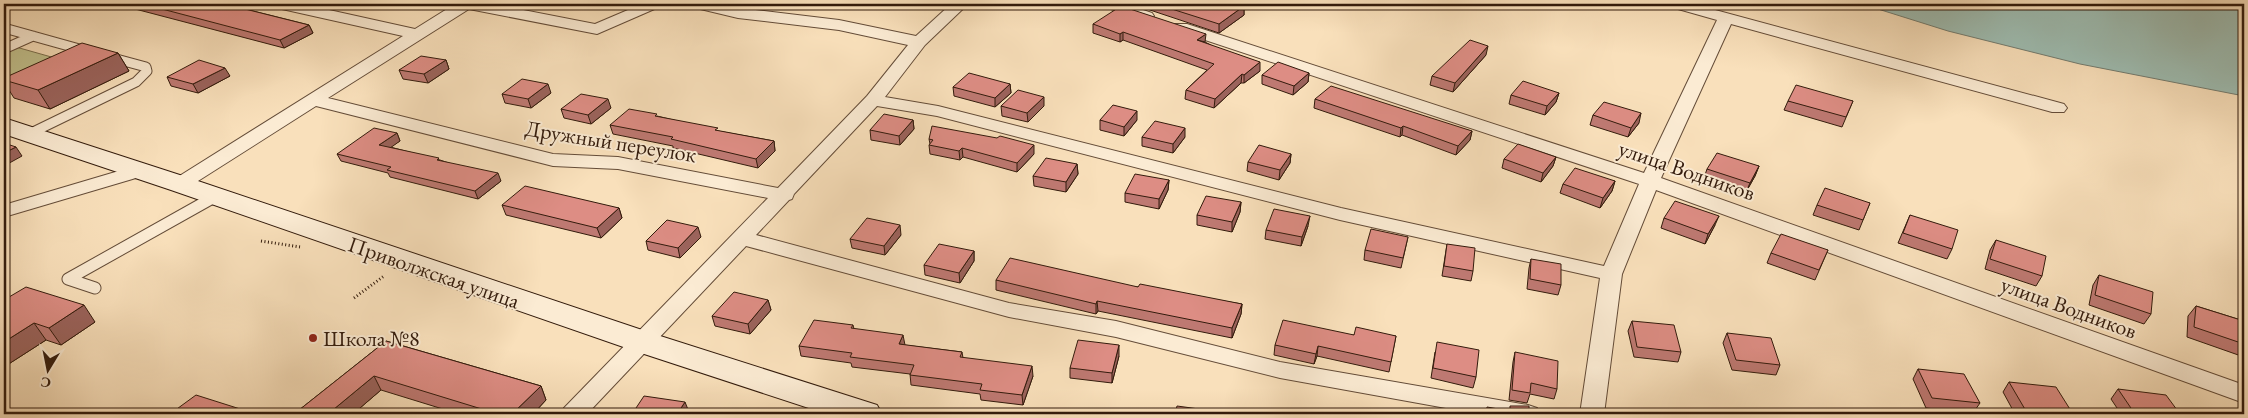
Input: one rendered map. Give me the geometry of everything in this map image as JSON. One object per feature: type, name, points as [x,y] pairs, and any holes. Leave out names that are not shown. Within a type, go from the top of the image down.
[{"type":"main road","name":"Приволжская улица","points":[[16,130],[216,196],[643,342],[865,414]]},
{"type":"street","points":[[282,4],[417,34]]},
{"type":"street","points":[[180,184],[465,4]]},
{"type":"street","points":[[469,4],[597,29],[654,4]]},
{"type":"street","points":[[697,4],[738,13],[839,25],[919,42]]},
{"type":"street","points":[[573,414],[873,100],[919,42],[960,4]]},
{"type":"street","name":"улица Водников","points":[[1110,4],[1650,181],[2244,394]]},
{"type":"street","points":[[1676,4],[2058,108]]},
{"type":"street","points":[[1592,414],[1610,274],[1650,181],[1726,18]]},
{"type":"street","name":"Дружный переулок","points":[[315,100],[552,160],[618,163],[785,194]]},
{"type":"street","points":[[873,100],[938,111],[1340,214],[1610,274]]},
{"type":"street","points":[[4,211],[139,171]]},
{"type":"street","points":[[742,238],[1009,310],[1116,329],[1280,370],[1528,414]]},
{"type":"lane","points":[[4,28],[89,52],[72,60]]},
{"type":"lane","points":[[4,49],[33,36]]},
{"type":"lane","points":[[16,130],[136,82],[147,71],[146,68],[98,54]]},
{"type":"lane","points":[[95,288],[68,279],[216,196]]},
{"type":"shaded area","points":[[16,47],[62,60],[20,79],[4,74],[4,52]]},
{"type":"water","points":[[1862,4],[2244,4],[2244,96],[2080,64],[1948,31]]},
{"type":"building","points":[[143,4],[225,4],[309,25],[280,40]]},
{"type":"building","points":[[1156,4],[1236,4],[1244,6],[1219,24]]},
{"type":"building","points":[[1121,6],[1206,34],[1197,40],[1260,62],[1244,75],[1242,74],[1215,99],[1186,90],[1214,64],[1123,32],[1120,34],[1093,24]]},
{"type":"building","points":[[1470,40],[1488,46],[1455,83],[1432,76]]},
{"type":"building","points":[[82,43],[118,53],[38,90],[4,80],[4,78]]},
{"type":"building","points":[[421,56],[446,60],[424,74],[399,70]]},
{"type":"building","points":[[199,60],[225,68],[193,84],[167,77]]},
{"type":"building","points":[[1278,62],[1309,73],[1294,86],[1262,75]]},
{"type":"building","points":[[969,73],[1010,84],[995,98],[953,87]]},
{"type":"building","points":[[522,79],[548,84],[528,99],[502,94]]},
{"type":"building","points":[[1523,81],[1559,93],[1547,106],[1511,95]]},
{"type":"building","points":[[1796,85],[1853,101],[1846,117],[1788,101]]},
{"type":"building","points":[[1331,86],[1472,131],[1458,146],[1403,126],[1401,128],[1315,99]]},
{"type":"building","points":[[1018,90],[1044,97],[1027,113],[1001,106]]},
{"type":"building","points":[[581,94],[608,99],[588,115],[561,109]]},
{"type":"building","points":[[1604,102],[1641,113],[1631,128],[1593,115]]},
{"type":"building","points":[[1113,105],[1137,111],[1124,127],[1100,120]]},
{"type":"building","points":[[629,109],[718,128],[715,130],[774,141],[756,159],[671,139],[673,137],[610,125]]},
{"type":"building","points":[[884,114],[913,120],[899,136],[870,130]]},
{"type":"building","points":[[1155,121],[1185,128],[1173,144],[1142,137]]},
{"type":"building","points":[[932,126],[997,138],[1000,136],[1034,145],[1017,163],[962,148],[959,151],[929,145],[933,140],[929,139]]},
{"type":"building","points":[[374,128],[397,133],[379,145],[498,173],[475,191],[387,170],[391,167],[337,154]]},
{"type":"building","points":[[4,143],[16,147],[4,153]]},
{"type":"building","points":[[1518,144],[1556,157],[1543,173],[1504,159]]},
{"type":"building","points":[[1259,145],[1291,154],[1280,170],[1248,162]]},
{"type":"building","points":[[1717,153],[1759,166],[1750,183],[1707,169]]},
{"type":"building","points":[[1046,158],[1077,164],[1066,182],[1033,176]]},
{"type":"building","points":[[1575,168],[1615,181],[1603,198],[1563,184]]},
{"type":"building","points":[[1135,174],[1169,180],[1159,199],[1125,193]]},
{"type":"building","points":[[525,186],[619,208],[597,228],[502,205]]},
{"type":"building","points":[[1825,188],[1870,203],[1863,220],[1817,205]]},
{"type":"building","points":[[1206,196],[1241,202],[1232,222],[1197,215]]},
{"type":"building","points":[[1675,201],[1719,216],[1708,234],[1664,218]]},
{"type":"building","points":[[1274,209],[1310,216],[1302,237],[1266,230]]},
{"type":"building","points":[[1910,215],[1958,230],[1952,249],[1903,233]]},
{"type":"building","points":[[867,218],[900,225],[884,246],[850,239]]},
{"type":"building","points":[[667,220],[698,227],[678,248],[646,241]]},
{"type":"building","points":[[1371,229],[1408,237],[1403,258],[1365,250]]},
{"type":"building","points":[[1781,234],[1828,250],[1819,270],[1771,253]]},
{"type":"building","points":[[1996,240],[2046,256],[2042,276],[1990,259]]},
{"type":"building","points":[[939,244],[974,251],[959,273],[924,265]]},
{"type":"building","points":[[1447,244],[1475,248],[1473,271],[1444,266]]},
{"type":"building","points":[[1010,258],[1138,287],[1140,284],[1242,304],[1232,328],[1097,301],[1096,304],[996,280]]},
{"type":"building","points":[[1531,259],[1561,264],[1561,285],[1530,279]]},
{"type":"building","points":[[2099,275],[2153,292],[2151,314],[2095,295]]},
{"type":"building","points":[[26,287],[84,305],[49,328],[34,323],[4,342],[4,300]]},
{"type":"building","points":[[734,292],[768,300],[748,324],[712,316]]},
{"type":"building","points":[[2196,306],[2244,321],[2244,344],[2194,327]]},
{"type":"building","points":[[814,320],[853,325],[851,328],[903,335],[899,344],[962,352],[960,357],[1032,366],[1022,395],[980,390],[982,384],[910,375],[914,365],[850,357],[852,353],[799,346]]},
{"type":"building","points":[[1283,320],[1354,335],[1356,327],[1396,336],[1391,362],[1318,346],[1316,354],[1275,345]]},
{"type":"building","points":[[1632,321],[1674,325],[1681,352],[1637,347]]},
{"type":"building","points":[[1727,333],[1771,338],[1780,365],[1736,360]]},
{"type":"building","points":[[1078,340],[1119,345],[1112,373],[1070,368]]},
{"type":"building","points":[[386,341],[541,386],[512,414],[498,414],[374,376],[328,414],[294,414]]},
{"type":"building","points":[[1437,342],[1479,350],[1476,377],[1433,368]]},
{"type":"building","points":[[1515,352],[1558,361],[1557,389],[1531,383],[1530,393],[1512,390]]},
{"type":"building","points":[[1918,369],[1964,374],[1980,403],[1932,398]]},
{"type":"building","points":[[2009,382],[2056,387],[2073,414],[2026,411]]},
{"type":"building","points":[[2118,389],[2166,395],[2180,414],[2135,414]]},
{"type":"building","points":[[196,395],[256,414],[170,414]]},
{"type":"building","points":[[644,396],[685,402],[677,414],[632,414]]},
{"type":"building","points":[[1177,406],[1221,412],[1220,414],[1175,414]]},
{"type":"building","points":[[1510,406],[1529,406],[1529,414],[1486,414],[1487,407],[1510,411]]},
{"type":"building","points":[[2232,410],[2244,411],[2244,414],[2235,414]]},
{"type":"place","name":"Школа №8","points":[[313,338]]}]
